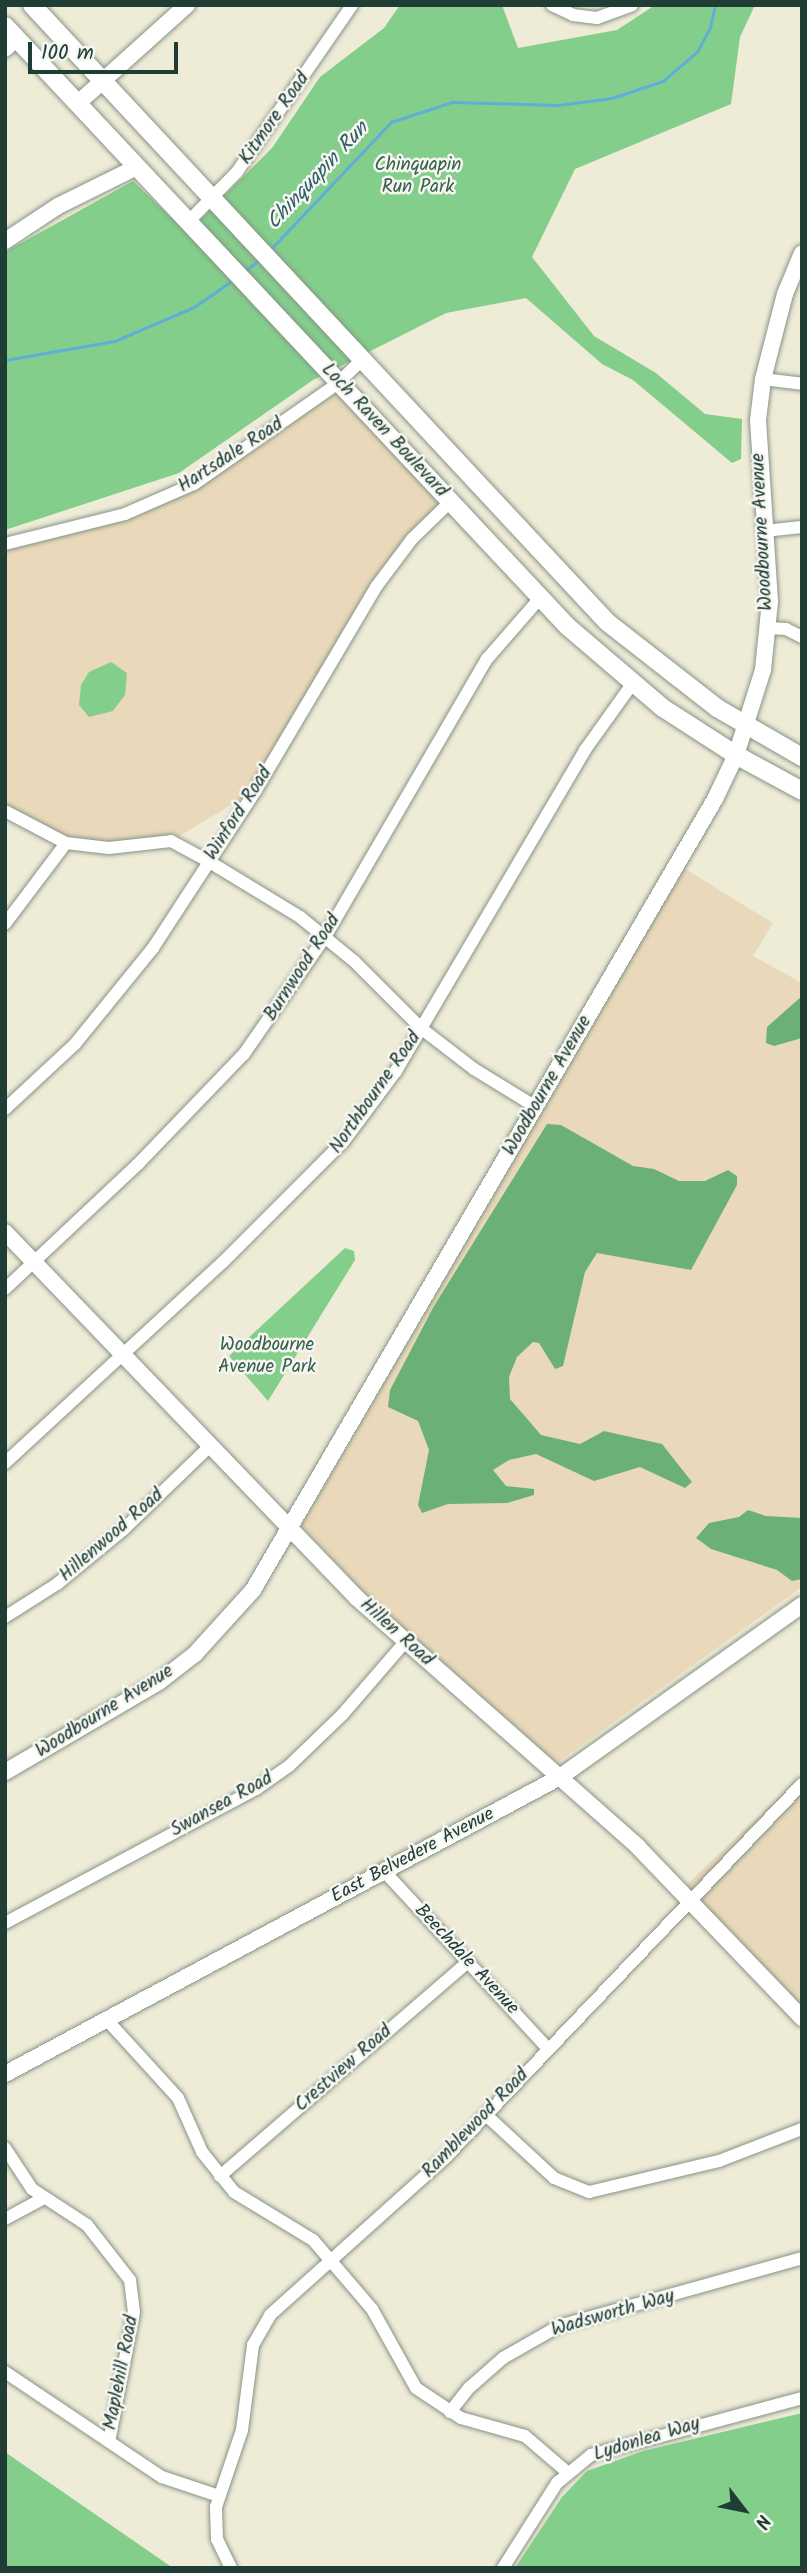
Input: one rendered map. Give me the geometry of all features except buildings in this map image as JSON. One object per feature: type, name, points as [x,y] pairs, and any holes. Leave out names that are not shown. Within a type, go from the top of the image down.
[{"type":"main road","name":"Loch Raven Boulevard","points":[[32,5],[360,362],[517,528],[627,639],[747,726],[802,757]]},
{"type":"main road","name":"Loch Raven Boulevard","points":[[9,38],[77,104],[540,598],[608,663],[632,684],[736,755],[802,791]]},
{"type":"main road","points":[[493,548],[517,528]]},
{"type":"main road","points":[[608,663],[627,639]]},
{"type":"street","points":[[77,104],[187,5]]},
{"type":"street","name":"Kitmore Road","points":[[187,223],[211,201],[262,139],[352,5]]},
{"type":"street","points":[[552,5],[573,15],[597,18],[632,5]]},
{"type":"street","points":[[5,242],[58,206],[135,168]]},
{"type":"street","name":"Woodbourne Avenue","points":[[5,1772],[159,1682],[195,1654],[240,1608],[693,839],[736,755],[763,670],[768,628],[758,451],[763,379],[785,294],[802,253]]},
{"type":"street","name":"Hartsdale Road","points":[[5,544],[125,514],[167,498],[214,472],[338,383],[360,362]]},
{"type":"street","points":[[763,379],[802,384]]},
{"type":"street","name":"Winford Road","points":[[5,1109],[75,1044],[121,992],[257,790],[376,587],[412,539],[450,502]]},
{"type":"street","points":[[764,531],[802,527]]},
{"type":"street","name":"Burnwood Road","points":[[5,1289],[217,1086],[279,1009],[325,937],[487,659],[540,598]]},
{"type":"street","points":[[768,628],[786,629],[802,637]]},
{"type":"street","name":"Northbourne Road","points":[[5,1463],[324,1165],[380,1095],[585,750],[632,684]]},
{"type":"street","points":[[5,811],[66,843],[109,848],[171,841],[208,861],[325,937],[422,1028],[474,1069],[536,1107]]},
{"type":"street","points":[[5,925],[66,843]]},
{"type":"street","name":"Hillen Road","points":[[5,1232],[211,1445],[288,1530],[405,1642],[560,1777],[690,1897],[802,2018]]},
{"type":"street","name":"Hillenwood Road","points":[[5,1617],[57,1584],[124,1529],[211,1445]]},
{"type":"street","name":"East Belvedere Avenue","points":[[5,2074],[560,1777],[799,1612]]},
{"type":"street","name":"Swansea Road","points":[[5,1923],[256,1789],[289,1766],[334,1724],[405,1642]]},
{"type":"street","name":"Ramblewood Road","points":[[231,2568],[215,2531],[219,2496],[242,2430],[258,2333],[281,2302],[421,2181],[690,1897],[802,1784]]},
{"type":"street","name":"Beechdale Avenue","points":[[384,1871],[548,2049]]},
{"type":"street","name":"Crestview Road","points":[[220,2176],[468,1962]]},
{"type":"street","points":[[107,2020],[178,2098],[198,2146],[220,2176],[250,2206],[301,2231],[382,2323],[410,2382],[450,2412],[525,2436],[567,2472]]},
{"type":"street","points":[[486,2115],[554,2178],[579,2191],[633,2182],[719,2161],[802,2129]]},
{"type":"street","name":"Maplehill Road","points":[[5,2148],[44,2198],[87,2225],[126,2269],[133,2287],[134,2312],[108,2442]]},
{"type":"street","points":[[5,2219],[44,2198]]},
{"type":"street","name":"Wadsworth Way","points":[[450,2412],[469,2388],[503,2358],[559,2326],[802,2258]]},
{"type":"street","points":[[5,2372],[162,2477],[219,2496]]},
{"type":"street","name":"Lydonlea Way","points":[[503,2568],[567,2472],[608,2448],[802,2398]]},
{"type":"shaded area","points":[[338,383],[450,502],[412,539],[256,790],[171,841],[66,843],[5,811],[5,544],[125,514],[194,484]]},
{"type":"shaded area","points":[[684,868],[773,923],[753,956],[802,983],[802,1587],[557,1763],[392,1622],[301,1526]]},
{"type":"shaded area","points":[[802,1775],[802,2026],[681,1890]]},
{"type":"green space","name":"Chinquapin Run Park","points":[[400,5],[502,5],[518,48],[617,30],[655,5],[755,5],[740,37],[731,104],[575,169],[532,257],[594,336],[656,373],[705,414],[742,419],[741,459],[732,463],[633,380],[602,364],[526,298],[446,313],[313,380],[179,473],[5,530],[5,252],[133,181],[187,233],[272,148],[320,77],[384,28]]},
{"type":"green space","points":[[111,662],[127,673],[125,695],[113,711],[89,717],[79,705],[81,685],[89,672]]},
{"type":"green space","points":[[802,996],[802,1038],[774,1046],[766,1043],[767,1027]]},
{"type":"green space","points":[[547,1124],[561,1125],[633,1166],[654,1169],[679,1181],[705,1181],[728,1170],[737,1176],[737,1185],[691,1270],[597,1253],[585,1272],[563,1366],[555,1369],[539,1343],[533,1342],[517,1357],[509,1377],[510,1399],[541,1435],[580,1444],[604,1431],[662,1444],[692,1482],[685,1488],[640,1467],[594,1481],[536,1454],[509,1460],[493,1470],[506,1486],[534,1489],[534,1495],[507,1503],[448,1504],[422,1513],[418,1505],[429,1450],[418,1421],[388,1407],[390,1390],[434,1306]]},
{"type":"green space","name":"Woodbourne Avenue Park","points":[[345,1248],[354,1251],[355,1260],[268,1401],[229,1356]]},
{"type":"green space","points":[[748,1510],[766,1516],[802,1518],[802,1579],[792,1581],[777,1570],[711,1549],[696,1538],[709,1523],[739,1517]]},
{"type":"green space","points":[[802,2413],[802,2568],[515,2568],[562,2497],[587,2471],[643,2451]]},
{"type":"green space","points":[[5,2452],[173,2568],[5,2568]]},
{"type":"waterway","name":"Chinquapin Run","points":[[270,250],[391,122],[452,102],[558,105],[612,98],[663,81],[697,52],[710,28],[715,5]]},
{"type":"waterway","name":"Chinquapin Run","points":[[244,272],[260,259]]},
{"type":"waterway","name":"Chinquapin Run","points":[[5,360],[115,341],[194,307],[233,280]]}]
